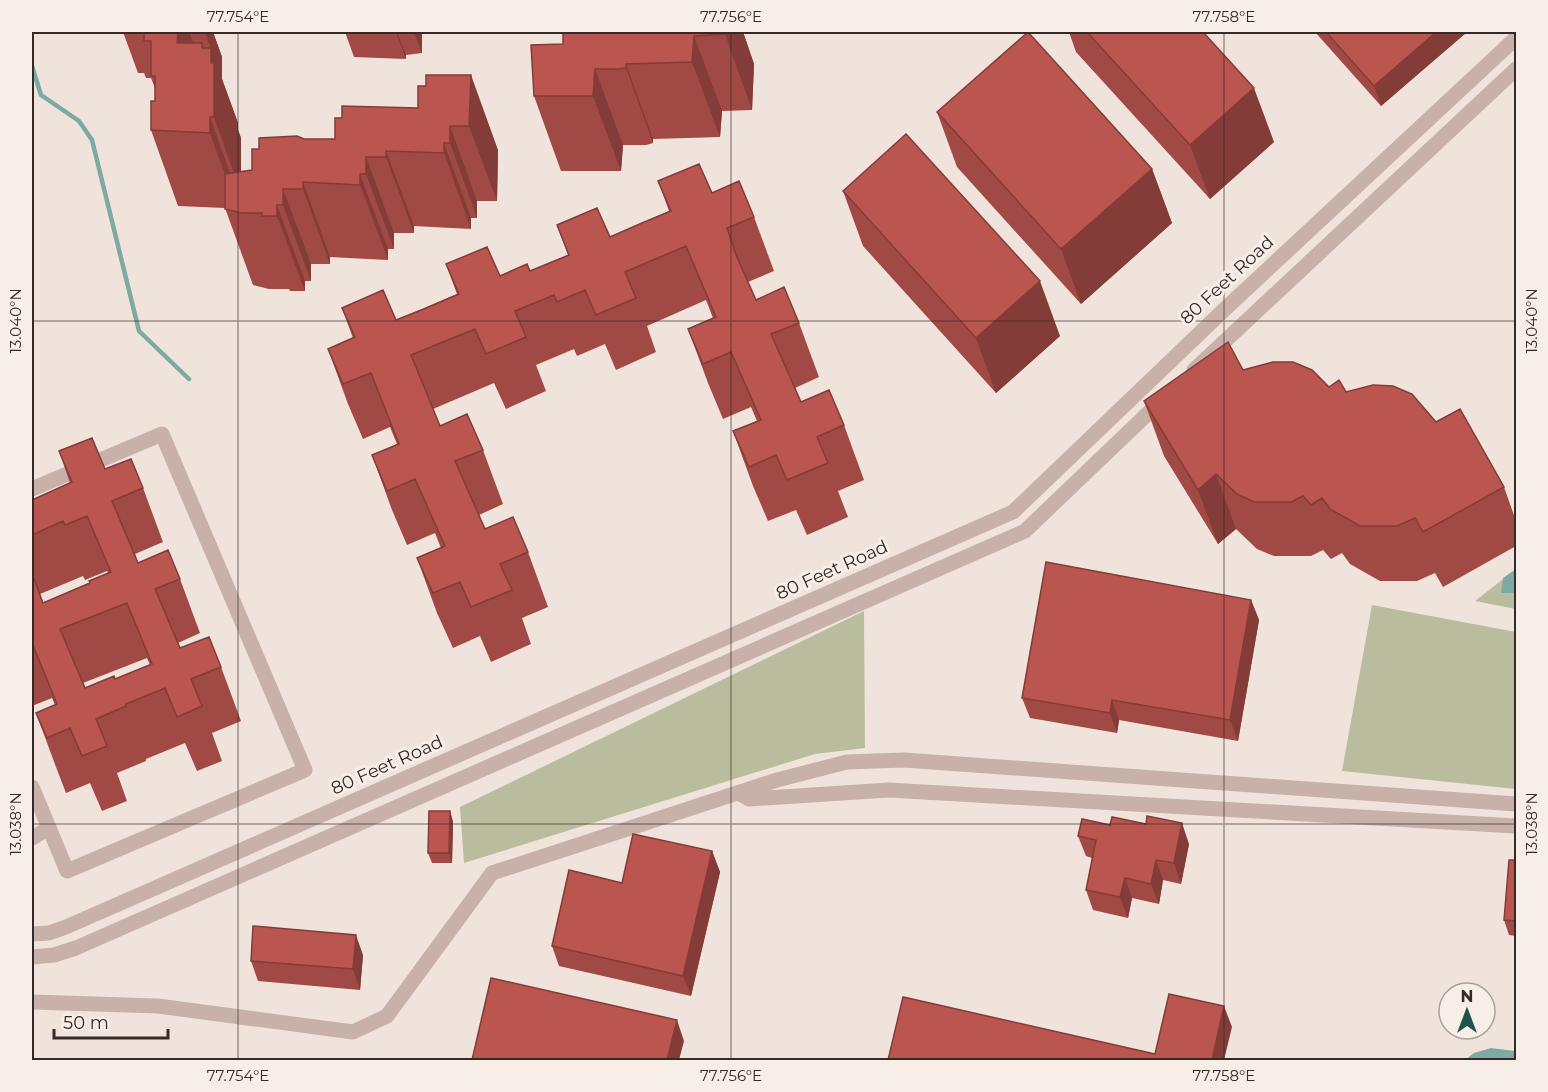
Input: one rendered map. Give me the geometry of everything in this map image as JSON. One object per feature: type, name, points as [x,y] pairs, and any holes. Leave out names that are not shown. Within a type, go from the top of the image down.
[{"type":"street","name":"80 Feet Road","points":[[32,934],[49,933],[66,927],[1013,512],[1226,308],[1516,38]]},
{"type":"street","points":[[32,957],[54,955],[76,948],[1025,531],[1516,69]]},
{"type":"street","points":[[32,489],[162,434],[305,770],[67,871],[32,787]]},
{"type":"street","points":[[32,1002],[158,1006],[353,1032],[387,1016],[492,873],[740,794],[777,780],[847,762],[904,760],[1516,804],[1515,826],[890,790],[750,799],[740,794]]},
{"type":"street","points":[[32,838],[49,828]]},
{"type":"green space","points":[[1516,569],[1516,609],[1475,601]]},
{"type":"green space","points":[[1372,605],[1516,632],[1516,789],[1342,771]]},
{"type":"green space","points":[[864,611],[865,748],[815,754],[464,863],[460,807]]},
{"type":"water","points":[[1516,569],[1516,593],[1501,593],[1503,578]]},
{"type":"water","points":[[1491,1048],[1515,1051],[1516,1060],[1465,1060],[1474,1053]]},
{"type":"building","points":[[141,32],[178,32],[177,43],[202,43],[202,48],[211,48],[211,63],[214,63],[214,117],[210,117],[210,133],[151,130],[151,101],[155,101],[155,76],[151,76],[151,41],[144,41],[144,33]]},
{"type":"building","points":[[563,32],[725,32],[725,34],[694,36],[692,62],[626,64],[626,68],[595,69],[593,96],[534,96],[531,45],[563,44]]},
{"type":"building","points":[[1028,32],[1152,169],[1061,249],[937,112]]},
{"type":"building","points":[[1087,32],[1203,32],[1254,88],[1190,145]]},
{"type":"building","points":[[1326,32],[1436,32],[1374,86]]},
{"type":"building","points":[[426,75],[471,75],[469,126],[450,126],[450,143],[444,143],[444,153],[386,151],[386,157],[366,157],[366,174],[360,174],[360,185],[303,182],[303,189],[283,189],[283,205],[277,205],[277,216],[262,216],[262,213],[241,213],[225,209],[225,174],[252,170],[252,149],[259,149],[259,138],[297,136],[304,139],[335,139],[335,118],[342,118],[342,106],[418,108],[418,86],[426,86]]},
{"type":"building","points":[[906,134],[1040,281],[976,338],[843,191]]},
{"type":"building","points":[[699,164],[712,193],[739,181],[754,217],[727,228],[736,255],[756,300],[784,287],[799,323],[771,334],[801,402],[829,390],[844,425],[817,437],[828,463],[787,480],[776,455],[749,467],[733,431],[761,420],[731,352],[703,364],[688,329],[716,317],[686,246],[625,272],[636,298],[596,315],[585,290],[557,302],[554,295],[515,311],[526,337],[486,354],[475,329],[411,355],[440,426],[467,414],[483,450],[455,461],[485,529],[513,517],[528,552],[500,564],[512,590],[471,607],[460,582],[433,593],[417,558],[445,546],[415,479],[387,491],[372,455],[399,444],[371,373],[343,384],[328,349],[355,337],[342,308],[383,290],[396,320],[424,309],[459,294],[446,264],[487,247],[500,276],[527,264],[530,271],[569,255],[557,225],[597,208],[610,237],[671,211],[658,181]]},
{"type":"building","points":[[1228,342],[1243,370],[1273,362],[1293,362],[1312,370],[1329,387],[1339,380],[1346,392],[1373,385],[1393,386],[1412,394],[1436,422],[1460,409],[1504,487],[1423,532],[1415,518],[1397,526],[1360,526],[1330,509],[1322,498],[1311,505],[1303,496],[1291,502],[1254,502],[1237,494],[1216,474],[1198,490],[1144,401]]},
{"type":"building","points":[[92,438],[105,469],[131,459],[143,488],[112,501],[138,563],[168,550],[180,579],[155,589],[180,648],[209,637],[221,667],[191,679],[202,706],[177,717],[165,688],[96,719],[107,746],[82,756],[70,728],[47,738],[36,713],[57,704],[32,643],[32,574],[43,603],[111,572],[87,516],[65,525],[63,521],[32,535],[32,500],[72,482],[59,451]],"holes":[[[127,603],[152,664],[85,688],[60,629]]]},
{"type":"building","points":[[1046,562],[1251,600],[1230,720],[1112,700],[1110,713],[1022,698]]},
{"type":"building","points":[[429,811],[450,811],[449,853],[428,853]]},
{"type":"building","points":[[1147,816],[1182,823],[1174,863],[1156,860],[1151,884],[1125,878],[1120,897],[1086,890],[1096,840],[1078,836],[1082,819],[1110,825],[1112,817],[1146,824]]},
{"type":"building","points":[[633,834],[712,851],[683,976],[552,946],[569,870],[622,883]]},
{"type":"building","points":[[1509,860],[1516,860],[1516,921],[1504,920]]},
{"type":"building","points":[[253,926],[356,935],[353,969],[251,961]]},
{"type":"building","points":[[491,978],[677,1020],[667,1060],[472,1060]]},
{"type":"building","points":[[1169,994],[1224,1006],[1212,1060],[888,1060],[903,997],[1155,1054]]},
{"type":"waterway","points":[[32,66],[41,95],[79,121],[92,140],[139,331],[189,379]]}]
